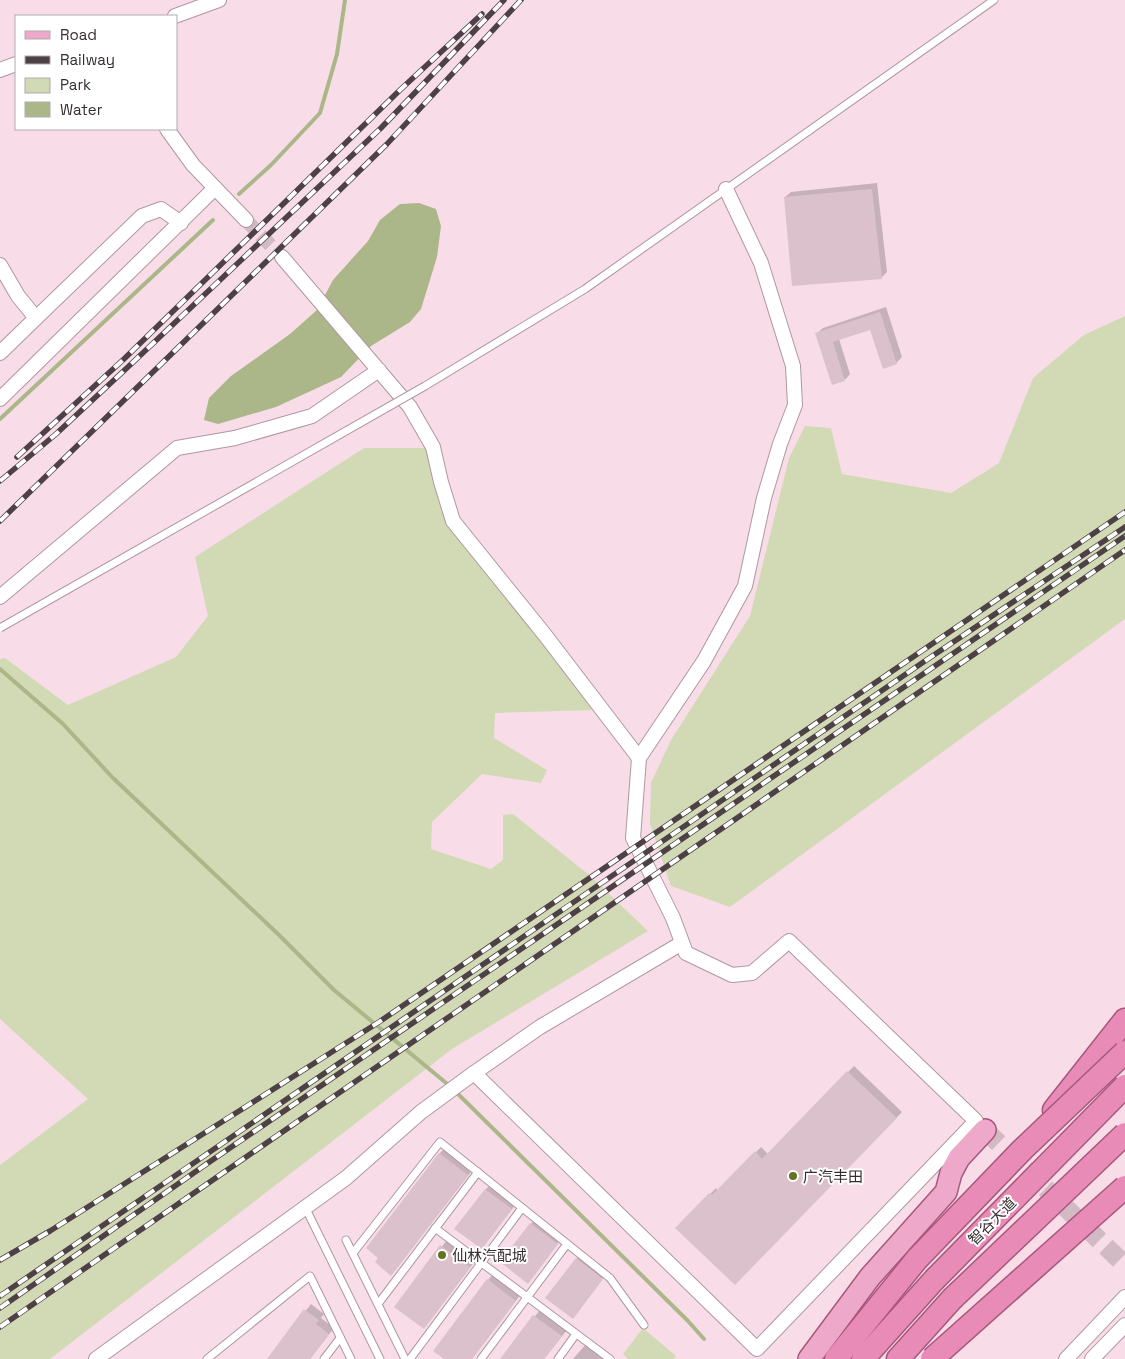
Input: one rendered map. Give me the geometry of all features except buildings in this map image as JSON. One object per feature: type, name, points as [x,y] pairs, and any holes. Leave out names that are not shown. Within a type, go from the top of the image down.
[{"type":"highway","points":[[1024,1149],[1125,1020]]},
{"type":"highway","points":[[836,1359],[917,1259],[1024,1149],[1125,1052]]},
{"type":"highway","name":"智谷大道","points":[[863,1359],[934,1280],[1125,1086]]},
{"type":"highway","name":"智谷大道","points":[[898,1359],[952,1298],[1125,1134]]},
{"type":"highway","points":[[932,1359],[1125,1187]]},
{"type":"main road","points":[[809,1359],[870,1277],[946,1192],[951,1173],[981,1126]]},
{"type":"street","points":[[178,15],[219,0]]},
{"type":"street","points":[[0,70],[15,64]]},
{"type":"street","points":[[168,130],[193,165],[246,220]]},
{"type":"street","points":[[0,399],[182,223],[215,188]]},
{"type":"street","points":[[474,1073],[757,1349],[981,1126],[789,941],[752,973],[732,975],[686,953],[673,918],[632,838],[639,758],[704,661],[745,586],[764,498],[780,444],[795,405],[793,366],[761,263],[726,189]]},
{"type":"street","points":[[0,352],[142,216],[161,209],[182,223]]},
{"type":"street","points":[[282,257],[370,357],[410,407],[433,447],[440,482],[453,521],[545,635],[639,758]]},
{"type":"street","points":[[0,265],[18,296],[36,318]]},
{"type":"street","points":[[0,597],[177,448],[235,438],[312,416],[379,370]]},
{"type":"street","points":[[96,1359],[346,1178],[421,1112],[474,1073],[540,1027],[682,943]]},
{"type":"street","points":[[1069,1358],[1125,1296]]},
{"type":"street","points":[[1092,1359],[1125,1325]]},
{"type":"lane","points":[[0,628],[425,386],[586,289],[994,0]]},
{"type":"lane","points":[[353,1253],[440,1142],[610,1278],[644,1325]]},
{"type":"lane","points":[[378,1304],[478,1172]]},
{"type":"lane","points":[[305,1207],[380,1359]]},
{"type":"lane","points":[[410,1359],[522,1208]]},
{"type":"lane","points":[[436,1228],[610,1359]]},
{"type":"lane","points":[[346,1240],[405,1359]]},
{"type":"lane","points":[[481,1359],[567,1244]]},
{"type":"lane","points":[[207,1359],[310,1276],[351,1359]]},
{"type":"lane","points":[[558,1359],[576,1334]]},
{"type":"lane","points":[[324,1359],[340,1338]]},
{"type":"green space","points":[[1125,316],[1125,619],[730,907],[671,886],[650,824],[651,783],[671,740],[750,616],[789,458],[805,426],[831,428],[842,474],[951,493],[999,463],[1033,378],[1084,335]]},
{"type":"green space","points":[[364,448],[426,448],[448,524],[597,710],[495,713],[494,738],[547,770],[541,783],[482,774],[432,822],[431,849],[491,869],[503,860],[503,815],[513,814],[588,874],[648,931],[452,1049],[50,1359],[0,1359],[0,1165],[88,1099],[0,1019],[0,659],[5,658],[68,705],[176,657],[208,616],[195,557]]},
{"type":"green space","points":[[643,1328],[676,1356],[674,1359],[628,1359],[623,1354]]},
{"type":"water","points":[[419,203],[436,209],[441,226],[437,257],[421,309],[410,322],[371,346],[341,377],[276,407],[218,424],[204,420],[209,398],[231,376],[290,334],[317,310],[333,280],[368,241],[380,220],[400,204]]},
{"type":"waterway","points":[[239,194],[271,165],[320,113],[337,54],[345,0]]},
{"type":"waterway","points":[[0,419],[213,220]]},
{"type":"waterway","points":[[0,669],[63,724],[113,778],[279,935],[334,990],[451,1087]]},
{"type":"waterway","points":[[456,1092],[704,1339]]},
{"type":"tunnel","points":[[246,220],[282,257]]},
{"type":"tunnel","points":[[985,1130],[1125,1265]]},
{"type":"railway","points":[[0,481],[56,434],[381,128],[504,0]]},
{"type":"railway","points":[[0,521],[387,144],[521,0]]},
{"type":"railway","points":[[17,457],[124,359],[400,90],[482,14]]},
{"type":"railway","points":[[0,1260],[50,1231],[379,1022],[1125,512]]},
{"type":"railway","points":[[0,1296],[922,663],[1125,527]]},
{"type":"railway","points":[[0,1308],[208,1163],[1125,536]]},
{"type":"railway","points":[[0,1327],[1125,550]]},
{"type":"place","name":"广汽丰田","points":[[793,1176]]},
{"type":"place","name":"仙林汽配城","points":[[442,1255]]}]
